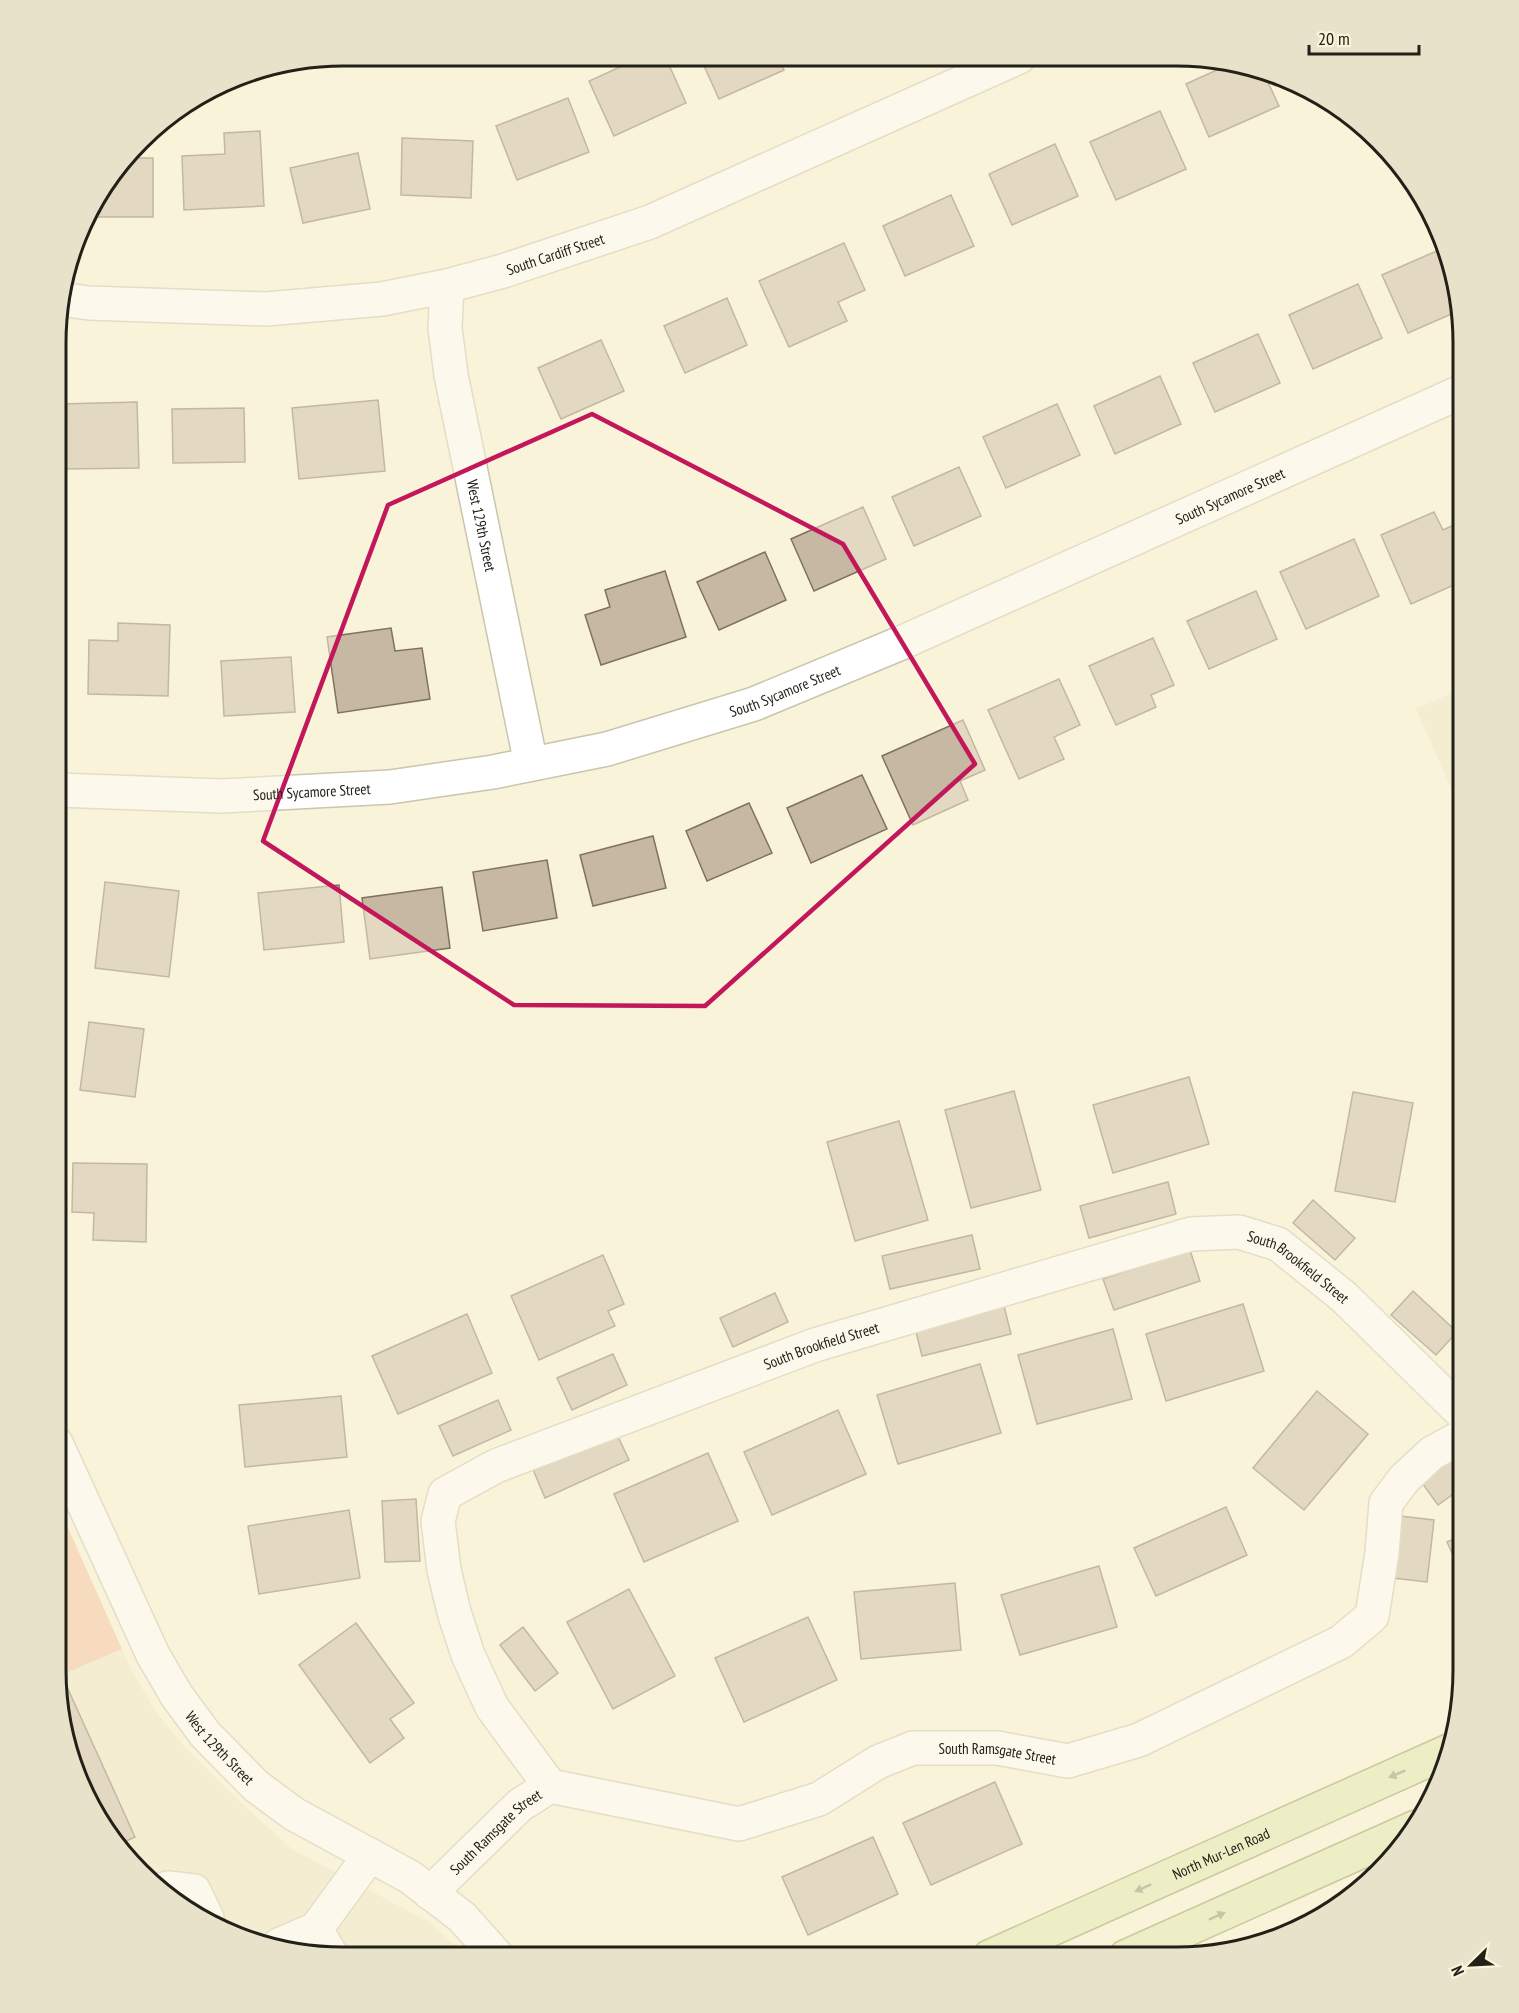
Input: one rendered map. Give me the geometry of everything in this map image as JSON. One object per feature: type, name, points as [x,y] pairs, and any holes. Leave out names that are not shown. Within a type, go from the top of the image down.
[{"type":"main road","name":"North Mur-Len Road","points":[[1011,1947],[1439,1755]]},
{"type":"main road","points":[[1147,1947],[1398,1835]]},
{"type":"street","name":"South Cardiff Street","points":[[69,300],[89,303],[266,309],[382,299],[447,286],[503,271],[650,222],[999,66]]},
{"type":"street","name":"West 129th Street","points":[[447,286],[445,328],[452,375],[531,764]]},
{"type":"street","name":"South Sycamore Street","points":[[66,790],[222,796],[390,788],[493,772],[607,749],[754,704],[901,643],[1453,395]]},
{"type":"street","name":"South Brookfield Street","points":[[550,1786],[492,1707],[468,1654],[454,1612],[444,1570],[438,1521],[445,1494],[496,1466],[815,1345],[1191,1234],[1239,1232],[1278,1244],[1344,1298],[1453,1404]]},
{"type":"street","name":"South Ramsgate Street","points":[[430,1893],[520,1805],[550,1786],[739,1824],[819,1799],[878,1762],[913,1748],[997,1748],[1068,1761],[1139,1740],[1341,1642],[1372,1616],[1382,1554],[1386,1503],[1404,1479],[1432,1453],[1453,1441]]},
{"type":"street","name":"West 129th Street","points":[[66,1465],[153,1655],[177,1696],[205,1734],[256,1786],[285,1807],[410,1877],[462,1917],[489,1947]]},
{"type":"street","points":[[299,1944],[324,1942],[370,1855]]},
{"type":"street","points":[[174,1889],[194,1892],[202,1908]]},
{"type":"highlighted area","points":[[592,414],[843,544],[975,764],[705,1006],[514,1005],[263,841],[388,505]]},
{"type":"shaded area","points":[[1453,692],[1453,792],[1416,709]]},
{"type":"shaded area","points":[[66,1523],[122,1649],[66,1673]]},
{"type":"shaded area","points":[[122,1649],[156,1712],[185,1747],[292,1849],[429,1922],[456,1947],[343,1947],[289,1942],[237,1926],[189,1900],[147,1866],[123,1838],[103,1808],[87,1776],[75,1741],[68,1706],[66,1673]]},
{"type":"building","points":[[622,66],[669,66],[686,103],[614,136],[589,81]]},
{"type":"building","points":[[704,66],[782,66],[784,70],[719,99]]},
{"type":"building","points":[[1219,69],[1247,75],[1268,82],[1279,106],[1209,137],[1186,84]]},
{"type":"building","points":[[568,98],[589,152],[517,180],[496,126]]},
{"type":"building","points":[[1160,111],[1186,169],[1116,200],[1090,142]]},
{"type":"building","points":[[260,131],[264,206],[184,210],[182,156],[225,154],[224,133]]},
{"type":"building","points":[[402,138],[473,141],[471,198],[401,195]]},
{"type":"building","points":[[1055,144],[1078,196],[1012,225],[989,174]]},
{"type":"building","points":[[358,153],[370,209],[303,223],[290,168]]},
{"type":"building","points":[[137,158],[153,158],[153,217],[97,217],[113,189]]},
{"type":"building","points":[[951,195],[974,246],[905,276],[883,226]]},
{"type":"building","points":[[844,243],[865,290],[838,302],[847,321],[789,347],[759,281]]},
{"type":"building","points":[[1437,251],[1448,289],[1451,314],[1408,333],[1382,275]]},
{"type":"building","points":[[1358,284],[1382,338],[1313,369],[1289,315]]},
{"type":"building","points":[[727,298],[747,345],[685,373],[664,326]]},
{"type":"building","points":[[1258,334],[1280,383],[1215,412],[1193,363]]},
{"type":"building","points":[[601,340],[624,391],[561,419],[538,368]]},
{"type":"building","points":[[1160,376],[1181,424],[1115,454],[1094,406]]},
{"type":"building","points":[[378,400],[385,471],[299,479],[292,408]]},
{"type":"building","points":[[137,402],[139,468],[66,469],[66,404]]},
{"type":"building","points":[[1057,404],[1080,455],[1006,488],[983,437]]},
{"type":"building","points":[[244,408],[245,462],[173,463],[172,409]]},
{"type":"building","points":[[959,467],[981,516],[914,546],[892,497]]},
{"type":"building","points":[[863,507],[886,559],[814,591],[791,539]]},
{"type":"building","points":[[1434,512],[1443,530],[1453,526],[1453,585],[1411,604],[1381,535]]},
{"type":"building","points":[[1354,539],[1379,596],[1306,629],[1280,572]]},
{"type":"building","points":[[765,552],[786,600],[719,630],[697,582]]},
{"type":"building","points":[[665,571],[686,637],[601,665],[585,615],[610,607],[605,590]]},
{"type":"building","points":[[1256,591],[1277,639],[1209,669],[1187,621]]},
{"type":"building","points":[[118,623],[170,625],[168,696],[88,694],[89,640],[118,641]]},
{"type":"building","points":[[391,628],[395,651],[422,648],[430,699],[338,713],[327,637]]},
{"type":"building","points":[[1153,638],[1174,685],[1151,695],[1156,707],[1116,725],[1089,666]]},
{"type":"building","points":[[291,657],[295,712],[224,716],[221,661]]},
{"type":"building","points":[[1059,679],[1080,725],[1054,737],[1064,759],[1019,779],[988,710]]},
{"type":"building","points":[[963,720],[985,770],[960,781],[968,800],[913,825],[882,756]]},
{"type":"building","points":[[862,775],[887,829],[811,863],[787,808]]},
{"type":"building","points":[[749,803],[772,853],[707,881],[686,831]]},
{"type":"building","points":[[653,836],[666,888],[593,906],[580,855]]},
{"type":"building","points":[[547,860],[557,918],[483,931],[473,872]]},
{"type":"building","points":[[105,882],[179,891],[169,977],[95,968]]},
{"type":"building","points":[[339,885],[344,942],[264,950],[258,893]]},
{"type":"building","points":[[442,887],[450,948],[370,959],[362,898]]},
{"type":"building","points":[[89,1022],[144,1029],[135,1097],[80,1090]]},
{"type":"building","points":[[1189,1077],[1209,1144],[1113,1173],[1093,1105]]},
{"type":"building","points":[[1014,1091],[1041,1190],[971,1208],[945,1110]]},
{"type":"building","points":[[1353,1092],[1413,1103],[1395,1202],[1335,1191]]},
{"type":"building","points":[[899,1121],[928,1220],[855,1241],[827,1142]]},
{"type":"building","points":[[73,1163],[147,1164],[146,1242],[93,1240],[94,1213],[72,1212]]},
{"type":"building","points":[[1168,1182],[1176,1214],[1089,1238],[1080,1206]]},
{"type":"building","points":[[1313,1200],[1355,1238],[1335,1260],[1293,1223]]},
{"type":"building","points":[[972,1235],[980,1269],[890,1289],[882,1256]]},
{"type":"building","points":[[1190,1250],[1200,1281],[1114,1310],[1103,1279]]},
{"type":"building","points":[[603,1255],[624,1304],[608,1311],[615,1326],[539,1360],[511,1296]]},
{"type":"building","points":[[1413,1291],[1453,1328],[1453,1336],[1436,1355],[1391,1315]]},
{"type":"building","points":[[775,1293],[788,1322],[733,1347],[720,1318]]},
{"type":"building","points":[[1003,1302],[1011,1334],[922,1356],[914,1324]]},
{"type":"building","points":[[1243,1304],[1264,1371],[1166,1401],[1146,1334]]},
{"type":"building","points":[[467,1314],[492,1373],[398,1414],[372,1356]]},
{"type":"building","points":[[1113,1329],[1132,1399],[1037,1424],[1018,1355]]},
{"type":"building","points":[[613,1354],[627,1385],[572,1410],[557,1378]]},
{"type":"building","points":[[980,1364],[1001,1433],[898,1464],[877,1395]]},
{"type":"building","points":[[1317,1391],[1368,1434],[1304,1510],[1253,1468]]},
{"type":"building","points":[[341,1396],[347,1457],[245,1467],[239,1405]]},
{"type":"building","points":[[498,1400],[511,1430],[453,1456],[439,1426]]},
{"type":"building","points":[[838,1410],[866,1474],[772,1515],[744,1452]]},
{"type":"building","points":[[615,1430],[629,1460],[545,1498],[532,1467]]},
{"type":"building","points":[[1453,1449],[1453,1494],[1438,1505],[1417,1476]]},
{"type":"building","points":[[708,1453],[738,1521],[644,1562],[614,1494]]},
{"type":"building","points":[[416,1499],[420,1561],[385,1562],[382,1501]]},
{"type":"building","points":[[1226,1507],[1247,1555],[1156,1596],[1134,1548]]},
{"type":"building","points":[[349,1510],[360,1578],[259,1594],[248,1526]]},
{"type":"building","points":[[1400,1516],[1434,1520],[1427,1582],[1393,1578]]},
{"type":"building","points":[[1453,1539],[1453,1555],[1447,1542]]},
{"type":"building","points":[[1099,1566],[1117,1627],[1020,1655],[1001,1595]]},
{"type":"building","points":[[955,1583],[961,1650],[861,1659],[854,1592]]},
{"type":"building","points":[[629,1589],[675,1676],[613,1709],[567,1622]]},
{"type":"building","points":[[808,1617],[837,1680],[744,1722],[715,1658]]},
{"type":"building","points":[[356,1623],[414,1703],[390,1719],[404,1738],[370,1763],[299,1665]]},
{"type":"building","points":[[523,1627],[558,1673],[535,1691],[500,1645]]},
{"type":"building","points":[[67,1689],[135,1837],[126,1841],[103,1808],[87,1776],[71,1724]]},
{"type":"building","points":[[995,1782],[1022,1844],[931,1885],[903,1823]]},
{"type":"building","points":[[873,1837],[898,1894],[808,1935],[782,1877]]}]
